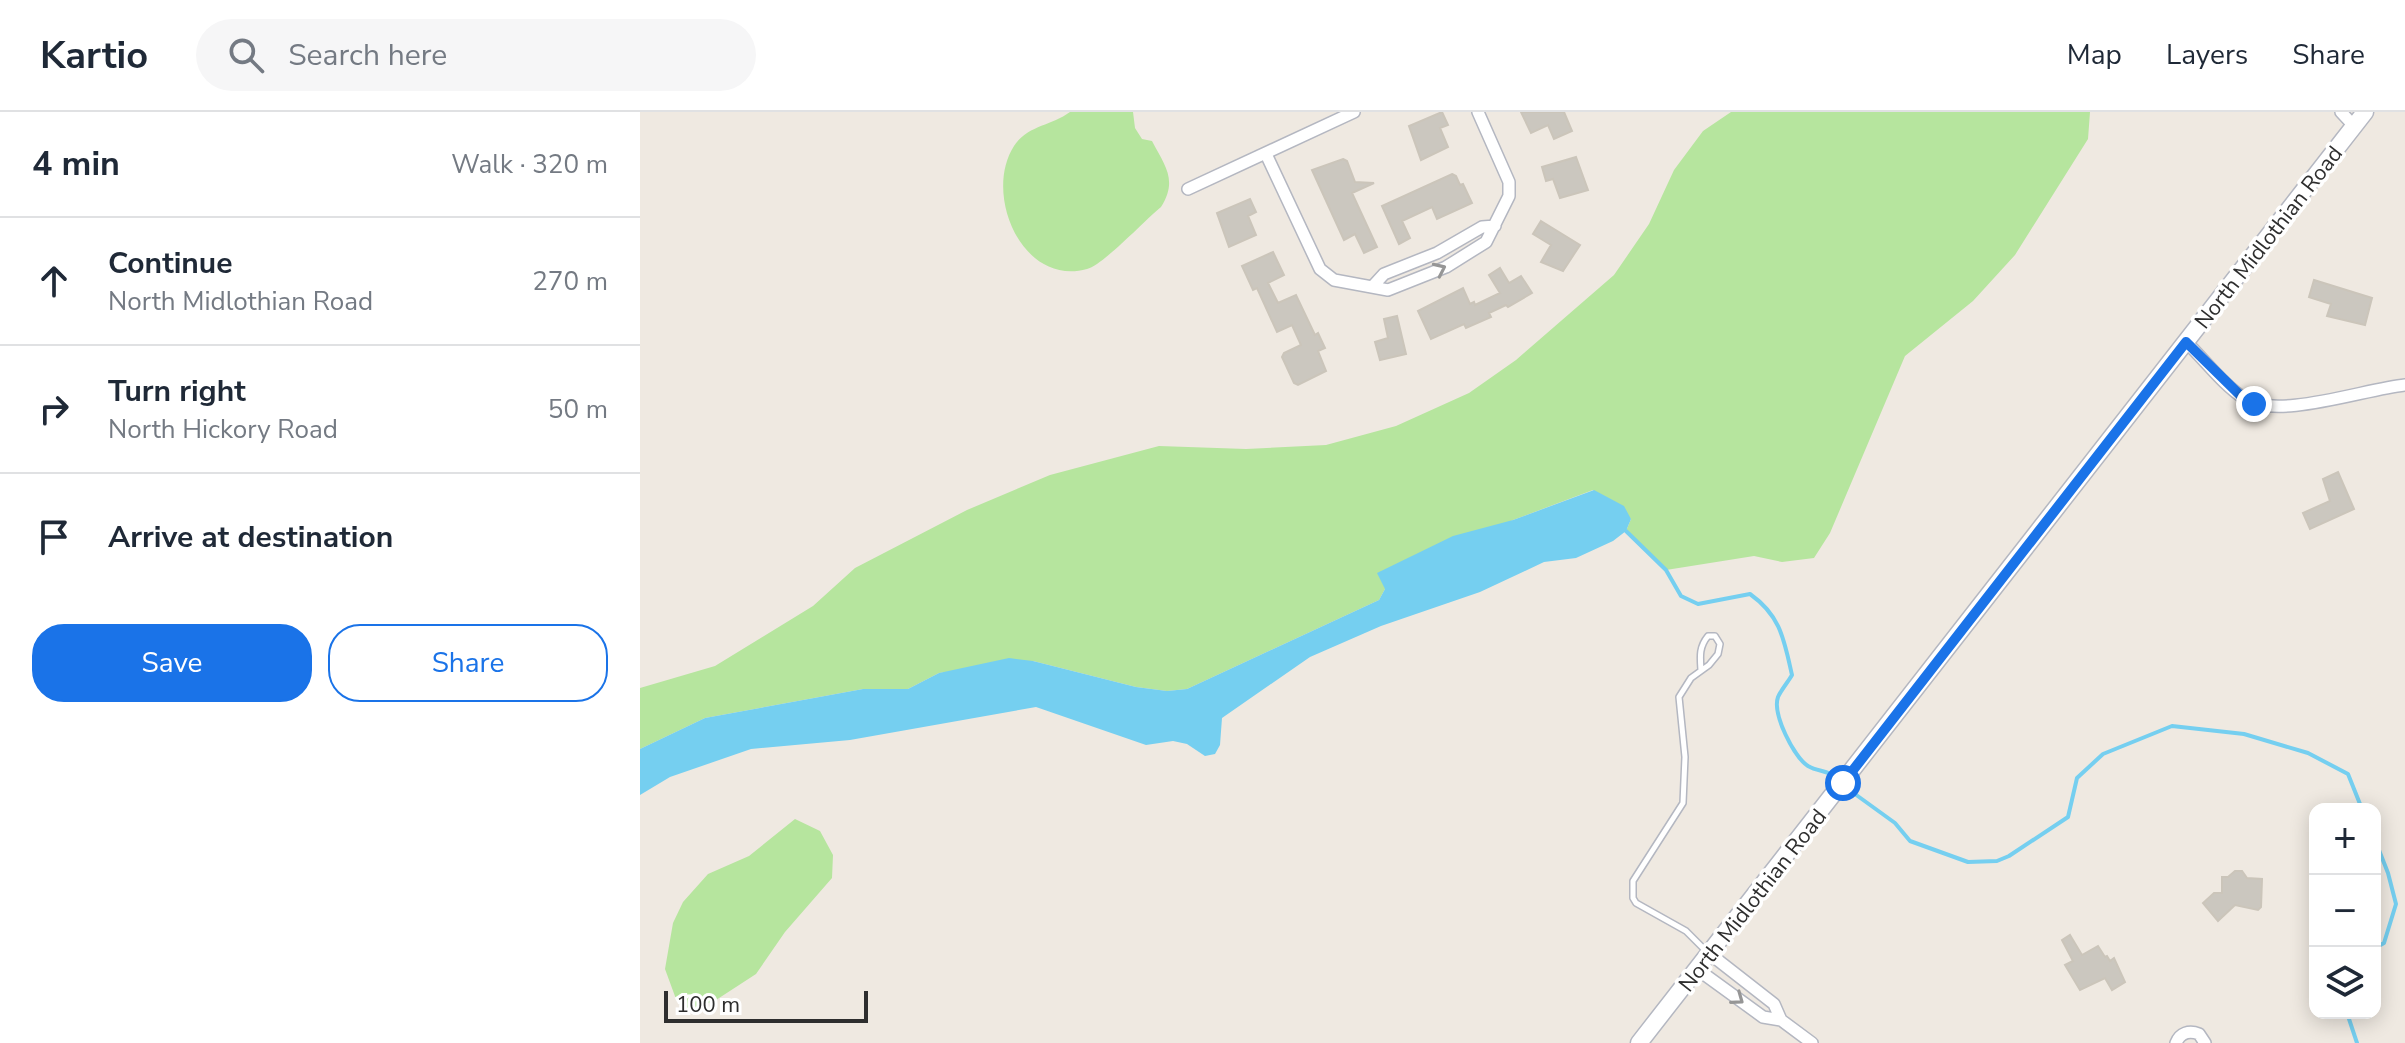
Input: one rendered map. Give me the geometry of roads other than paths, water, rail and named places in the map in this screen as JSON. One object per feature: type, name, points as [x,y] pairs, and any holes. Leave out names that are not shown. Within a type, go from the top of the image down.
[{"type":"main road","name":"North Midlothian Road","points":[[1639,1043],[2365,112]]},
{"type":"street","points":[[1188,189],[1354,112]]},
{"type":"street","points":[[1266,154],[1320,269],[1334,280],[1388,290],[1446,267],[1478,250],[1495,226],[1509,196],[1509,182],[1478,112]]},
{"type":"street","points":[[2341,112],[2354,126]]},
{"type":"street","points":[[1373,286],[1384,274],[1437,253],[1482,227],[1495,226]]},
{"type":"street","points":[[2186,342],[2243,398],[2263,406],[2289,407],[2405,385]]},
{"type":"street","points":[[1710,954],[1774,1004],[1781,1020]]},
{"type":"street","points":[[1697,969],[1763,1017],[1781,1020],[1812,1043]]},
{"type":"street","points":[[2176,1043],[2180,1036],[2189,1032],[2199,1034],[2205,1043]]},
{"type":"lane","points":[[1701,670],[1703,643],[1708,636],[1715,636],[1720,644],[1718,654],[1701,670],[1691,678],[1679,697],[1685,757],[1683,803],[1633,881],[1633,898],[1661,919],[1686,931],[1710,954]]},
{"type":"water","points":[[1594,490],[1624,506],[1631,519],[1626,531],[1613,541],[1576,558],[1544,562],[1480,592],[1381,626],[1310,657],[1222,718],[1220,745],[1215,754],[1205,756],[1187,744],[1173,741],[1146,745],[1036,707],[850,740],[751,749],[670,777],[640,795],[640,749],[705,718],[863,689],[908,689],[939,673],[1009,658],[1033,661],[1136,687],[1167,691],[1187,689],[1379,600],[1385,589],[1377,573],[1453,536],[1513,520]]},
{"type":"waterway","points":[[1626,531],[1666,570],[1681,596],[1698,604],[1750,594],[1769,611],[1780,630],[1792,675],[1778,697],[1781,724],[1802,761],[1837,778]]},
{"type":"waterway","points":[[1848,789],[1895,823],[1910,841],[1968,862],[1997,861],[2068,817],[2077,778],[2103,754],[2172,726],[2244,734],[2308,753],[2348,774],[2360,803]]},
{"type":"waterway","points":[[2377,947],[2384,943],[2396,904],[2381,855]]},
{"type":"waterway","points":[[2349,1019],[2357,1043]]}]
